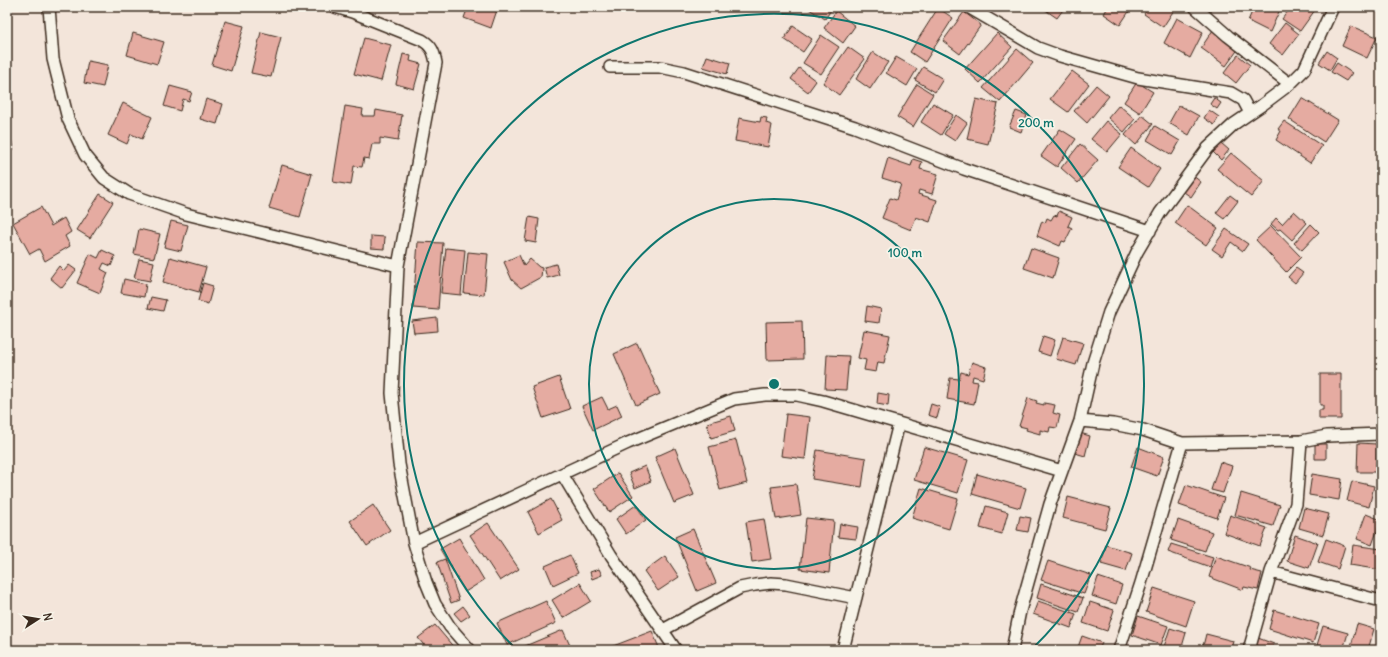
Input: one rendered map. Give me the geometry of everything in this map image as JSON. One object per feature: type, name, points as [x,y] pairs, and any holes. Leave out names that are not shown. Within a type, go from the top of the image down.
[{"type":"street","points":[[49,7],[53,59],[68,119],[85,155],[104,178],[129,194],[186,214],[398,266]]},
{"type":"street","points":[[335,7],[352,12],[422,40],[429,44],[434,51],[436,63],[398,266],[392,393],[399,464],[414,543],[426,582],[435,604],[450,627],[470,650]]},
{"type":"street","points":[[968,7],[1038,48],[1138,78],[1231,93],[1243,100],[1250,113]]},
{"type":"street","points":[[1195,7],[1228,36],[1290,84]]},
{"type":"street","points":[[1012,650],[1020,611],[1050,504],[1080,421],[1093,363],[1109,312],[1137,252],[1160,213],[1208,148],[1234,124],[1290,84],[1304,70],[1333,7]]},
{"type":"street","points":[[610,67],[660,67],[684,72],[855,127],[964,169],[1150,231]]},
{"type":"street","points":[[414,543],[628,443],[734,399],[765,395],[796,395],[824,401],[1062,471]]},
{"type":"street","points":[[1080,421],[1113,424],[1143,430],[1182,442],[1302,441],[1327,436],[1381,434]]},
{"type":"street","points":[[843,650],[899,423]]},
{"type":"street","points":[[1249,650],[1271,572],[1296,504],[1302,441]]},
{"type":"street","points":[[1119,650],[1141,583],[1182,442]]},
{"type":"street","points":[[562,474],[611,555],[676,650]]},
{"type":"street","points":[[1271,572],[1381,601]]},
{"type":"street","points":[[663,630],[740,588],[759,584],[786,584],[856,598]]},
{"type":"building","points":[[468,7],[498,7],[491,28],[464,18]]},
{"type":"building","points":[[810,7],[833,7],[825,19],[809,9]]},
{"type":"building","points":[[1041,7],[1065,7],[1057,18]]},
{"type":"building","points":[[1108,7],[1132,7],[1120,25],[1104,14]]},
{"type":"building","points":[[1149,7],[1176,7],[1163,27],[1144,14]]},
{"type":"building","points":[[1254,7],[1281,7],[1270,32],[1248,21]]},
{"type":"building","points":[[1291,7],[1311,7],[1315,10],[1300,31],[1282,19]]},
{"type":"building","points":[[938,8],[953,18],[925,62],[910,52]]},
{"type":"building","points":[[836,11],[855,26],[843,43],[824,28]]},
{"type":"building","points":[[964,12],[981,25],[960,54],[943,41]]},
{"type":"building","points":[[1177,18],[1203,32],[1190,58],[1164,43]]},
{"type":"building","points":[[225,21],[244,26],[231,71],[212,65]]},
{"type":"building","points":[[1285,23],[1299,34],[1283,55],[1269,44]]},
{"type":"building","points":[[793,26],[812,39],[803,52],[784,39]]},
{"type":"building","points":[[1351,26],[1377,37],[1367,58],[1342,46]]},
{"type":"building","points":[[1213,30],[1239,48],[1226,66],[1201,48]]},
{"type":"building","points":[[261,32],[281,37],[271,77],[251,73]]},
{"type":"building","points":[[133,33],[164,42],[157,64],[127,55]]},
{"type":"building","points":[[997,33],[1012,47],[980,83],[965,69]]},
{"type":"building","points":[[821,35],[839,47],[821,74],[803,63]]},
{"type":"building","points":[[364,38],[391,45],[381,81],[354,74]]},
{"type":"building","points":[[848,47],[865,59],[839,95],[823,83]]},
{"type":"building","points":[[1017,49],[1033,63],[1000,102],[983,88]]},
{"type":"building","points":[[1327,51],[1337,58],[1330,70],[1319,63]]},
{"type":"building","points":[[873,52],[888,62],[870,89],[856,79]]},
{"type":"building","points":[[403,54],[411,56],[410,61],[421,64],[414,89],[396,84]]},
{"type":"building","points":[[1238,55],[1250,65],[1236,83],[1224,73]]},
{"type":"building","points":[[707,56],[730,63],[727,74],[703,67]]},
{"type":"building","points":[[896,57],[917,69],[907,86],[886,73]]},
{"type":"building","points":[[88,61],[108,65],[103,87],[84,83]]},
{"type":"building","points":[[1337,63],[1352,73],[1346,81],[1331,72]]},
{"type":"building","points":[[923,67],[943,79],[935,92],[915,80]]},
{"type":"building","points":[[799,68],[816,81],[808,92],[791,79]]},
{"type":"building","points":[[1072,71],[1089,84],[1068,112],[1050,99]]},
{"type":"building","points":[[1137,82],[1153,92],[1140,113],[1124,102]]},
{"type":"building","points":[[917,84],[933,94],[913,127],[897,117]]},
{"type":"building","points":[[1096,85],[1109,96],[1087,123],[1074,111]]},
{"type":"building","points":[[170,86],[192,92],[189,101],[183,99],[180,111],[164,106]]},
{"type":"building","points":[[1214,98],[1221,103],[1217,109],[1210,104]]},
{"type":"building","points":[[1302,98],[1338,120],[1324,142],[1289,119]]},
{"type":"building","points":[[206,99],[223,104],[217,124],[200,119]]},
{"type":"building","points":[[976,99],[998,104],[988,144],[967,139]]},
{"type":"building","points":[[123,103],[152,117],[142,139],[131,134],[127,144],[108,135]]},
{"type":"building","points":[[933,103],[953,115],[941,135],[921,122]]},
{"type":"building","points":[[1119,105],[1135,119],[1124,132],[1108,118]]},
{"type":"building","points":[[1179,105],[1199,116],[1189,135],[1169,123]]},
{"type":"building","points":[[345,106],[363,109],[362,116],[375,116],[376,110],[402,115],[398,141],[380,138],[380,144],[372,144],[369,159],[364,158],[362,167],[354,166],[351,185],[333,182]]},
{"type":"building","points":[[1209,110],[1219,117],[1214,125],[1204,118]]},
{"type":"building","points":[[1016,111],[1027,115],[1021,132],[1009,127]]},
{"type":"building","points":[[956,115],[967,123],[955,141],[944,134]]},
{"type":"building","points":[[1142,115],[1153,124],[1136,145],[1125,135]]},
{"type":"building","points":[[761,117],[767,118],[766,123],[772,125],[768,147],[735,141],[739,118],[760,122]]},
{"type":"building","points":[[7,119],[13,150],[7,151]]},
{"type":"building","points":[[1106,121],[1122,134],[1107,152],[1091,139]]},
{"type":"building","points":[[1284,121],[1322,146],[1310,163],[1276,140],[1281,131],[1278,129]]},
{"type":"building","points":[[1155,126],[1180,141],[1172,155],[1147,140]]},
{"type":"building","points":[[1060,129],[1076,139],[1057,167],[1041,156]]},
{"type":"building","points":[[1221,143],[1229,150],[1221,160],[1213,152]]},
{"type":"building","points":[[1080,144],[1098,160],[1078,183],[1061,168]]},
{"type":"building","points":[[1131,148],[1160,169],[1148,187],[1118,167]]},
{"type":"building","points":[[1231,153],[1264,181],[1251,197],[1217,169]]},
{"type":"building","points":[[888,158],[911,166],[913,159],[922,162],[920,169],[938,174],[932,194],[919,190],[918,194],[937,200],[930,222],[916,217],[911,230],[882,218],[890,198],[896,200],[901,184],[882,178]]},
{"type":"building","points":[[282,165],[312,174],[300,217],[269,208]]},
{"type":"building","points":[[1192,175],[1201,182],[1191,197],[1181,190]]},
{"type":"building","points":[[100,194],[113,202],[90,238],[77,230]]},
{"type":"building","points":[[1230,195],[1238,201],[1224,219],[1216,213]]},
{"type":"building","points":[[1187,205],[1218,228],[1206,245],[1175,223]]},
{"type":"building","points":[[41,207],[51,226],[64,218],[71,232],[65,236],[70,246],[45,261],[39,249],[30,254],[13,223]]},
{"type":"building","points":[[1059,211],[1072,217],[1068,226],[1072,228],[1065,242],[1062,241],[1060,246],[1037,236],[1042,221],[1045,223],[1047,218],[1051,220],[1054,215],[1057,216]]},
{"type":"building","points":[[1294,211],[1307,223],[1292,240],[1280,229],[1278,230],[1271,224],[1276,218],[1282,224]]},
{"type":"building","points":[[529,217],[539,219],[536,243],[525,241]]},
{"type":"building","points":[[171,221],[188,225],[181,251],[164,247]]},
{"type":"building","points":[[1311,224],[1319,232],[1302,250],[1294,243]]},
{"type":"building","points":[[1271,226],[1301,257],[1286,272],[1256,240]]},
{"type":"building","points":[[139,229],[160,234],[154,258],[134,254]]},
{"type":"building","points":[[1226,229],[1248,244],[1243,251],[1231,242],[1222,256],[1212,249]]},
{"type":"building","points":[[371,236],[385,237],[384,249],[371,248]]},
{"type":"building","points":[[418,242],[443,243],[438,310],[413,308]]},
{"type":"building","points":[[446,248],[465,250],[461,295],[441,293]]},
{"type":"building","points":[[1031,248],[1059,258],[1053,278],[1024,268]]},
{"type":"building","points":[[102,250],[115,256],[111,266],[104,263],[101,269],[108,273],[100,293],[77,283],[90,254],[98,258]]},
{"type":"building","points":[[468,252],[488,254],[484,295],[464,293]]},
{"type":"building","points":[[519,255],[524,266],[530,259],[542,268],[541,277],[521,288],[512,280],[504,262]]},
{"type":"building","points":[[170,257],[206,267],[199,292],[163,282]]},
{"type":"building","points":[[139,259],[154,262],[150,281],[134,278]]},
{"type":"building","points":[[556,264],[559,275],[547,278],[544,267]]},
{"type":"building","points":[[69,265],[76,270],[62,288],[50,278],[59,266],[64,271]]},
{"type":"building","points":[[1296,268],[1303,273],[1295,283],[1288,277]]},
{"type":"building","points":[[124,279],[146,284],[144,297],[121,293]]},
{"type":"building","points":[[203,283],[213,286],[208,304],[198,301]]},
{"type":"building","points":[[151,297],[166,300],[163,311],[148,308]]},
{"type":"building","points":[[867,306],[881,309],[879,323],[865,321]]},
{"type":"building","points":[[437,318],[438,331],[414,333],[412,321]]},
{"type":"building","points":[[802,321],[803,359],[767,360],[766,322]]},
{"type":"building","points":[[864,330],[890,335],[884,363],[878,362],[876,372],[864,370],[866,360],[858,358]]},
{"type":"building","points":[[1043,336],[1055,340],[1050,356],[1038,352]]},
{"type":"building","points":[[1063,337],[1083,343],[1076,365],[1056,359]]},
{"type":"building","points":[[637,343],[660,394],[636,405],[614,354]]},
{"type":"building","points":[[827,355],[849,356],[846,390],[825,389]]},
{"type":"building","points":[[972,362],[986,367],[983,379],[973,376],[972,381],[978,382],[974,404],[947,399],[950,378],[959,379],[961,372],[968,374]]},
{"type":"building","points":[[1320,374],[1341,374],[1341,419],[1319,419],[1319,410],[1323,410],[1323,405],[1320,405]]},
{"type":"building","points":[[559,377],[570,409],[543,418],[532,387]]},
{"type":"building","points":[[878,393],[889,395],[888,406],[877,404]]},
{"type":"building","points":[[602,397],[608,409],[617,405],[622,416],[593,430],[582,406]]},
{"type":"building","points":[[1028,398],[1037,401],[1036,403],[1055,405],[1053,413],[1060,415],[1057,428],[1050,427],[1049,432],[1040,430],[1040,434],[1026,430],[1027,428],[1019,426]]},
{"type":"building","points":[[931,404],[940,407],[937,418],[928,415]]},
{"type":"building","points":[[786,414],[810,417],[805,459],[781,456]]},
{"type":"building","points":[[731,416],[735,431],[711,438],[707,423]]},
{"type":"building","points":[[1080,433],[1090,436],[1085,456],[1075,453]]},
{"type":"building","points":[[736,440],[747,483],[720,490],[709,447]]},
{"type":"building","points":[[1358,443],[1377,444],[1376,472],[1357,472]]},
{"type":"building","points":[[1315,444],[1326,444],[1326,459],[1315,459]]},
{"type":"building","points":[[924,447],[968,460],[958,493],[914,480]]},
{"type":"building","points":[[1138,447],[1164,457],[1157,476],[1131,467]]},
{"type":"building","points":[[675,448],[694,495],[674,503],[655,457]]},
{"type":"building","points":[[817,450],[866,458],[862,487],[812,479]]},
{"type":"building","points":[[1220,462],[1232,466],[1223,493],[1211,490]]},
{"type":"building","points":[[645,466],[651,481],[635,488],[629,473]]},
{"type":"building","points":[[618,473],[633,496],[609,512],[594,489]]},
{"type":"building","points":[[977,474],[1026,488],[1020,508],[972,494]]},
{"type":"building","points":[[1312,474],[1342,479],[1339,500],[1309,495]]},
{"type":"building","points":[[1352,481],[1374,486],[1369,507],[1347,501]]},
{"type":"building","points":[[796,484],[801,515],[776,519],[771,487]]},
{"type":"building","points":[[1186,485],[1224,498],[1217,518],[1179,505]]},
{"type":"building","points":[[921,488],[958,499],[949,529],[912,518]]},
{"type":"building","points":[[1241,493],[1280,505],[1273,526],[1235,515]]},
{"type":"building","points":[[1068,497],[1111,508],[1105,529],[1063,518]]},
{"type":"building","points":[[551,499],[562,520],[539,533],[528,512]]},
{"type":"building","points":[[373,505],[390,530],[367,546],[350,521]]},
{"type":"building","points":[[636,505],[646,520],[626,534],[616,519]]},
{"type":"building","points":[[986,506],[1008,512],[1002,534],[980,528]]},
{"type":"building","points":[[1304,508],[1329,514],[1323,535],[1299,528]]},
{"type":"building","points":[[1366,514],[1381,520],[1372,545],[1357,539]]},
{"type":"building","points":[[1230,515],[1267,528],[1260,546],[1224,533]]},
{"type":"building","points":[[1020,516],[1031,518],[1028,532],[1017,530]]},
{"type":"building","points":[[806,518],[834,521],[829,573],[800,569]]},
{"type":"building","points":[[764,519],[771,559],[752,562],[746,522]]},
{"type":"building","points":[[1178,520],[1212,532],[1205,551],[1171,540]]},
{"type":"building","points":[[488,523],[519,569],[500,581],[470,535]]},
{"type":"building","points":[[840,524],[858,527],[856,539],[838,537]]},
{"type":"building","points":[[693,529],[716,583],[697,591],[675,537]]},
{"type":"building","points":[[1295,535],[1318,543],[1309,568],[1287,561]]},
{"type":"building","points":[[459,538],[484,580],[465,592],[440,549]]},
{"type":"building","points":[[1326,539],[1345,546],[1338,569],[1318,562]]},
{"type":"building","points":[[1171,544],[1213,557],[1210,567],[1168,552]]},
{"type":"building","points":[[1106,545],[1132,553],[1126,571],[1101,564]]},
{"type":"building","points":[[1353,545],[1381,549],[1381,570],[1350,565]]},
{"type":"building","points":[[570,555],[578,573],[553,585],[545,566]]},
{"type":"building","points":[[665,556],[679,577],[658,591],[644,571]]},
{"type":"building","points":[[1216,556],[1251,568],[1250,570],[1262,573],[1258,590],[1244,587],[1243,590],[1209,577]]},
{"type":"building","points":[[445,559],[459,600],[451,603],[437,562]]},
{"type":"building","points":[[1048,561],[1091,575],[1084,594],[1041,580]]},
{"type":"building","points":[[599,569],[602,575],[592,579],[590,572]]},
{"type":"building","points":[[1098,577],[1122,585],[1116,604],[1092,596]]},
{"type":"building","points":[[580,583],[591,601],[563,618],[552,600]]},
{"type":"building","points":[[1041,584],[1083,598],[1078,612],[1037,598]]},
{"type":"building","points":[[1154,588],[1194,601],[1186,626],[1146,612]]},
{"type":"building","points":[[546,601],[556,623],[507,645],[497,623]]},
{"type":"building","points":[[1038,601],[1076,614],[1071,628],[1033,614]]},
{"type":"building","points":[[1090,602],[1114,610],[1107,631],[1083,623]]},
{"type":"building","points":[[463,606],[470,615],[461,621],[454,613]]},
{"type":"building","points":[[1274,610],[1319,624],[1313,643],[1269,629]]},
{"type":"building","points":[[1138,616],[1168,626],[1161,645],[1132,635]]},
{"type":"building","points":[[1357,624],[1374,629],[1368,650],[1350,650]]},
{"type":"building","points":[[435,625],[456,650],[428,650],[418,638]]},
{"type":"building","points":[[1323,626],[1348,633],[1343,650],[1333,650],[1317,645]]},
{"type":"building","points":[[1170,628],[1186,633],[1181,650],[1163,650]]},
{"type":"building","points":[[563,630],[572,650],[518,649]]},
{"type":"building","points":[[652,631],[660,650],[608,650],[608,648]]},
{"type":"building","points":[[1206,634],[1233,641],[1231,650],[1202,650]]},
{"type":"building","points":[[1082,636],[1102,643],[1099,650],[1077,650]]},
{"type":"building","points":[[1258,638],[1274,644],[1271,650],[1254,650]]}]
